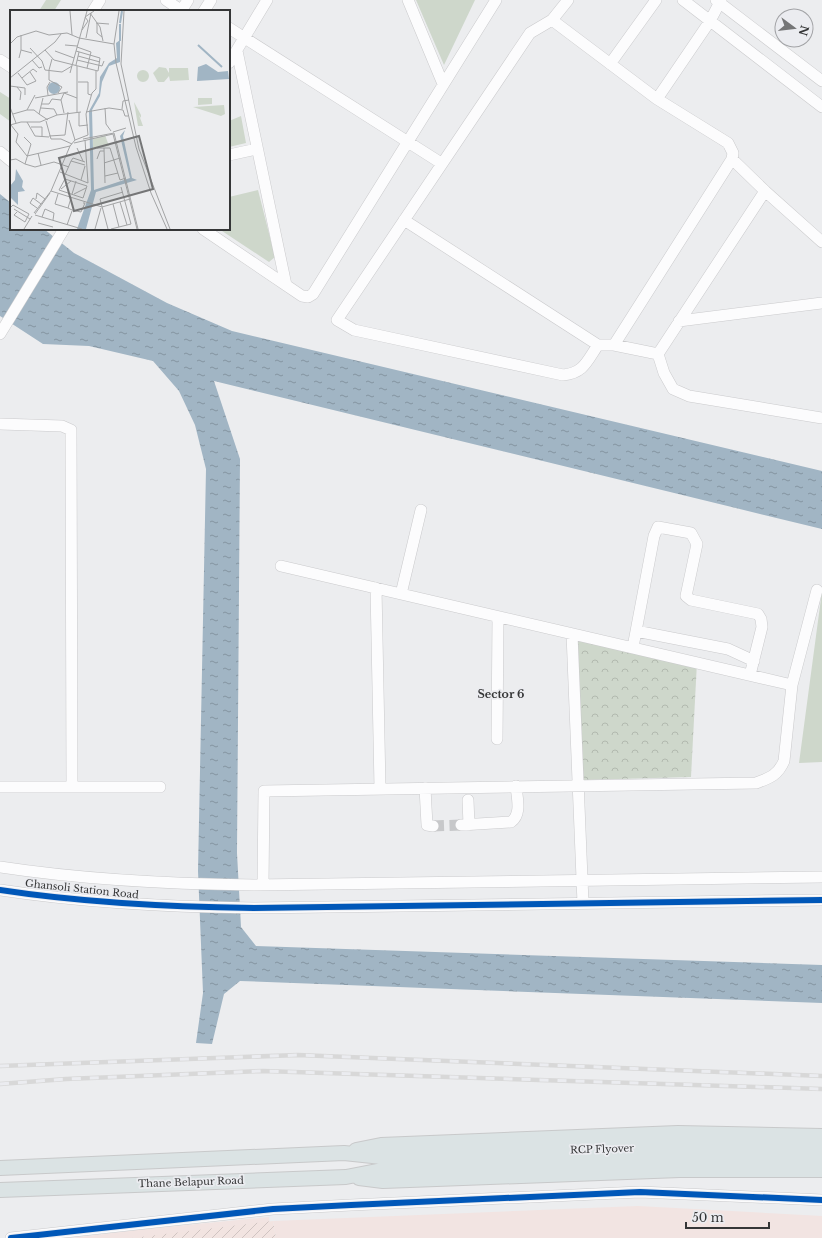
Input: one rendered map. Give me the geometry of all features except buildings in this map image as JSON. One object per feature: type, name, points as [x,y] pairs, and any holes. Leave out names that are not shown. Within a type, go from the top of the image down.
[{"type":"main road","points":[[0,1168],[344,1153],[381,1145],[638,1135],[756,1134],[822,1136]]},
{"type":"main road","name":"RCP Flyover","points":[[382,1164],[678,1145],[822,1148]]},
{"type":"main road","points":[[344,1153],[382,1164]]},
{"type":"main road","name":"RCP Flyover","points":[[382,1164],[679,1158],[822,1159]]},
{"type":"main road","name":"Thane Belapur Road","points":[[0,1190],[346,1177],[382,1164]]},
{"type":"main road","points":[[346,1177],[383,1181],[680,1170],[822,1170]]},
{"type":"street","points":[[94,10],[100,0]]},
{"type":"street","points":[[166,0],[180,10]]},
{"type":"street","points":[[182,10],[188,0]]},
{"type":"street","points":[[205,10],[211,0]]},
{"type":"street","points":[[230,62],[267,0]]},
{"type":"street","points":[[408,0],[443,84]]},
{"type":"street","points":[[204,230],[302,296],[308,297],[313,294],[496,0]]},
{"type":"street","points":[[568,0],[552,20],[530,33],[441,163],[337,320],[354,330],[563,375],[573,374],[581,370],[598,345]]},
{"type":"street","points":[[610,64],[656,0]]},
{"type":"street","points":[[683,0],[822,106]]},
{"type":"street","points":[[657,99],[710,21],[718,1],[822,81]]},
{"type":"street","points":[[552,20],[657,99],[728,143],[733,153],[732,159],[614,345]]},
{"type":"street","points":[[230,29],[441,163]]},
{"type":"street","points":[[237,51],[256,149],[286,285]]},
{"type":"street","points":[[0,60],[10,66]]},
{"type":"street","points":[[230,154],[256,149]]},
{"type":"street","points":[[0,152],[10,160]]},
{"type":"street","points":[[732,159],[822,242]]},
{"type":"street","points":[[765,191],[658,354],[664,373],[673,389],[689,396],[822,418]]},
{"type":"street","points":[[404,220],[598,345],[614,345],[658,354]]},
{"type":"street","points":[[0,334],[63,230]]},
{"type":"street","points":[[679,321],[822,303]]},
{"type":"street","points":[[0,424],[62,426],[68,427],[71,430],[72,787]]},
{"type":"street","points":[[401,594],[421,510]]},
{"type":"street","points":[[634,647],[654,536],[658,527],[691,533],[697,544],[686,596],[691,600],[758,614],[761,619],[762,627],[750,675]]},
{"type":"street","points":[[281,566],[792,685]]},
{"type":"street","points":[[376,588],[380,788]]},
{"type":"street","points":[[259,885],[264,791],[756,783],[772,778],[780,771],[784,760],[792,685],[817,590]]},
{"type":"street","points":[[497,739],[498,617]]},
{"type":"street","points":[[636,631],[728,649],[754,661]]},
{"type":"street","points":[[572,634],[583,903]]},
{"type":"street","points":[[468,800],[465,825],[511,822],[515,820],[518,811],[516,786]]},
{"type":"street","points":[[0,787],[160,787]]},
{"type":"street","points":[[425,788],[427,825],[433,826]]},
{"type":"street","name":"Ghansoli Station Road","points":[[0,867],[94,879],[164,884],[259,885],[822,877]]},
{"type":"street","name":"Ghansoli Station Road","points":[[0,890],[92,902],[163,907],[254,908],[822,900]]},
{"type":"street","points":[[11,1238],[288,1208],[640,1192],[822,1200]]},
{"type":"shaded area","points":[[638,1206],[822,1216],[822,1238],[276,1238],[273,1221]]},
{"type":"shaded area","points":[[269,1217],[272,1238],[71,1238],[145,1229]]},
{"type":"shaded area","points":[[273,1221],[276,1238],[132,1238]]},
{"type":"green space","points":[[46,0],[61,0],[55,10],[40,10]]},
{"type":"green space","points":[[416,0],[475,0],[444,65]]},
{"type":"green space","points":[[0,92],[10,98],[10,121],[0,114]]},
{"type":"green space","points":[[241,116],[246,143],[230,147],[230,121]]},
{"type":"green space","points":[[258,190],[275,257],[269,262],[221,230],[230,230],[230,197]]},
{"type":"green space","points":[[822,591],[822,762],[799,763]]},
{"type":"green space","points":[[577,635],[697,662],[691,777],[582,780]]},
{"type":"water","points":[[0,194],[10,202],[10,230],[45,230],[74,253],[167,303],[232,331],[822,471],[822,529],[214,381],[240,459],[237,853],[241,927],[256,946],[822,965],[822,1003],[240,981],[224,994],[212,1044],[196,1043],[203,993],[198,871],[206,469],[195,425],[179,391],[153,361],[89,346],[43,344],[0,316]]},
{"type":"tunnel","points":[[433,826],[461,825]]},
{"type":"railway","points":[[0,1066],[298,1055],[822,1076]]},
{"type":"railway","points":[[0,1084],[66,1079],[263,1071],[822,1089]]},
{"type":"cycle path","points":[[0,890],[127,904],[254,908],[822,900]]},
{"type":"cycle path","points":[[11,1238],[273,1209],[351,1205],[640,1192],[822,1200]]},
{"type":"district","name":"Sector 6","points":[[501,694]]}]
